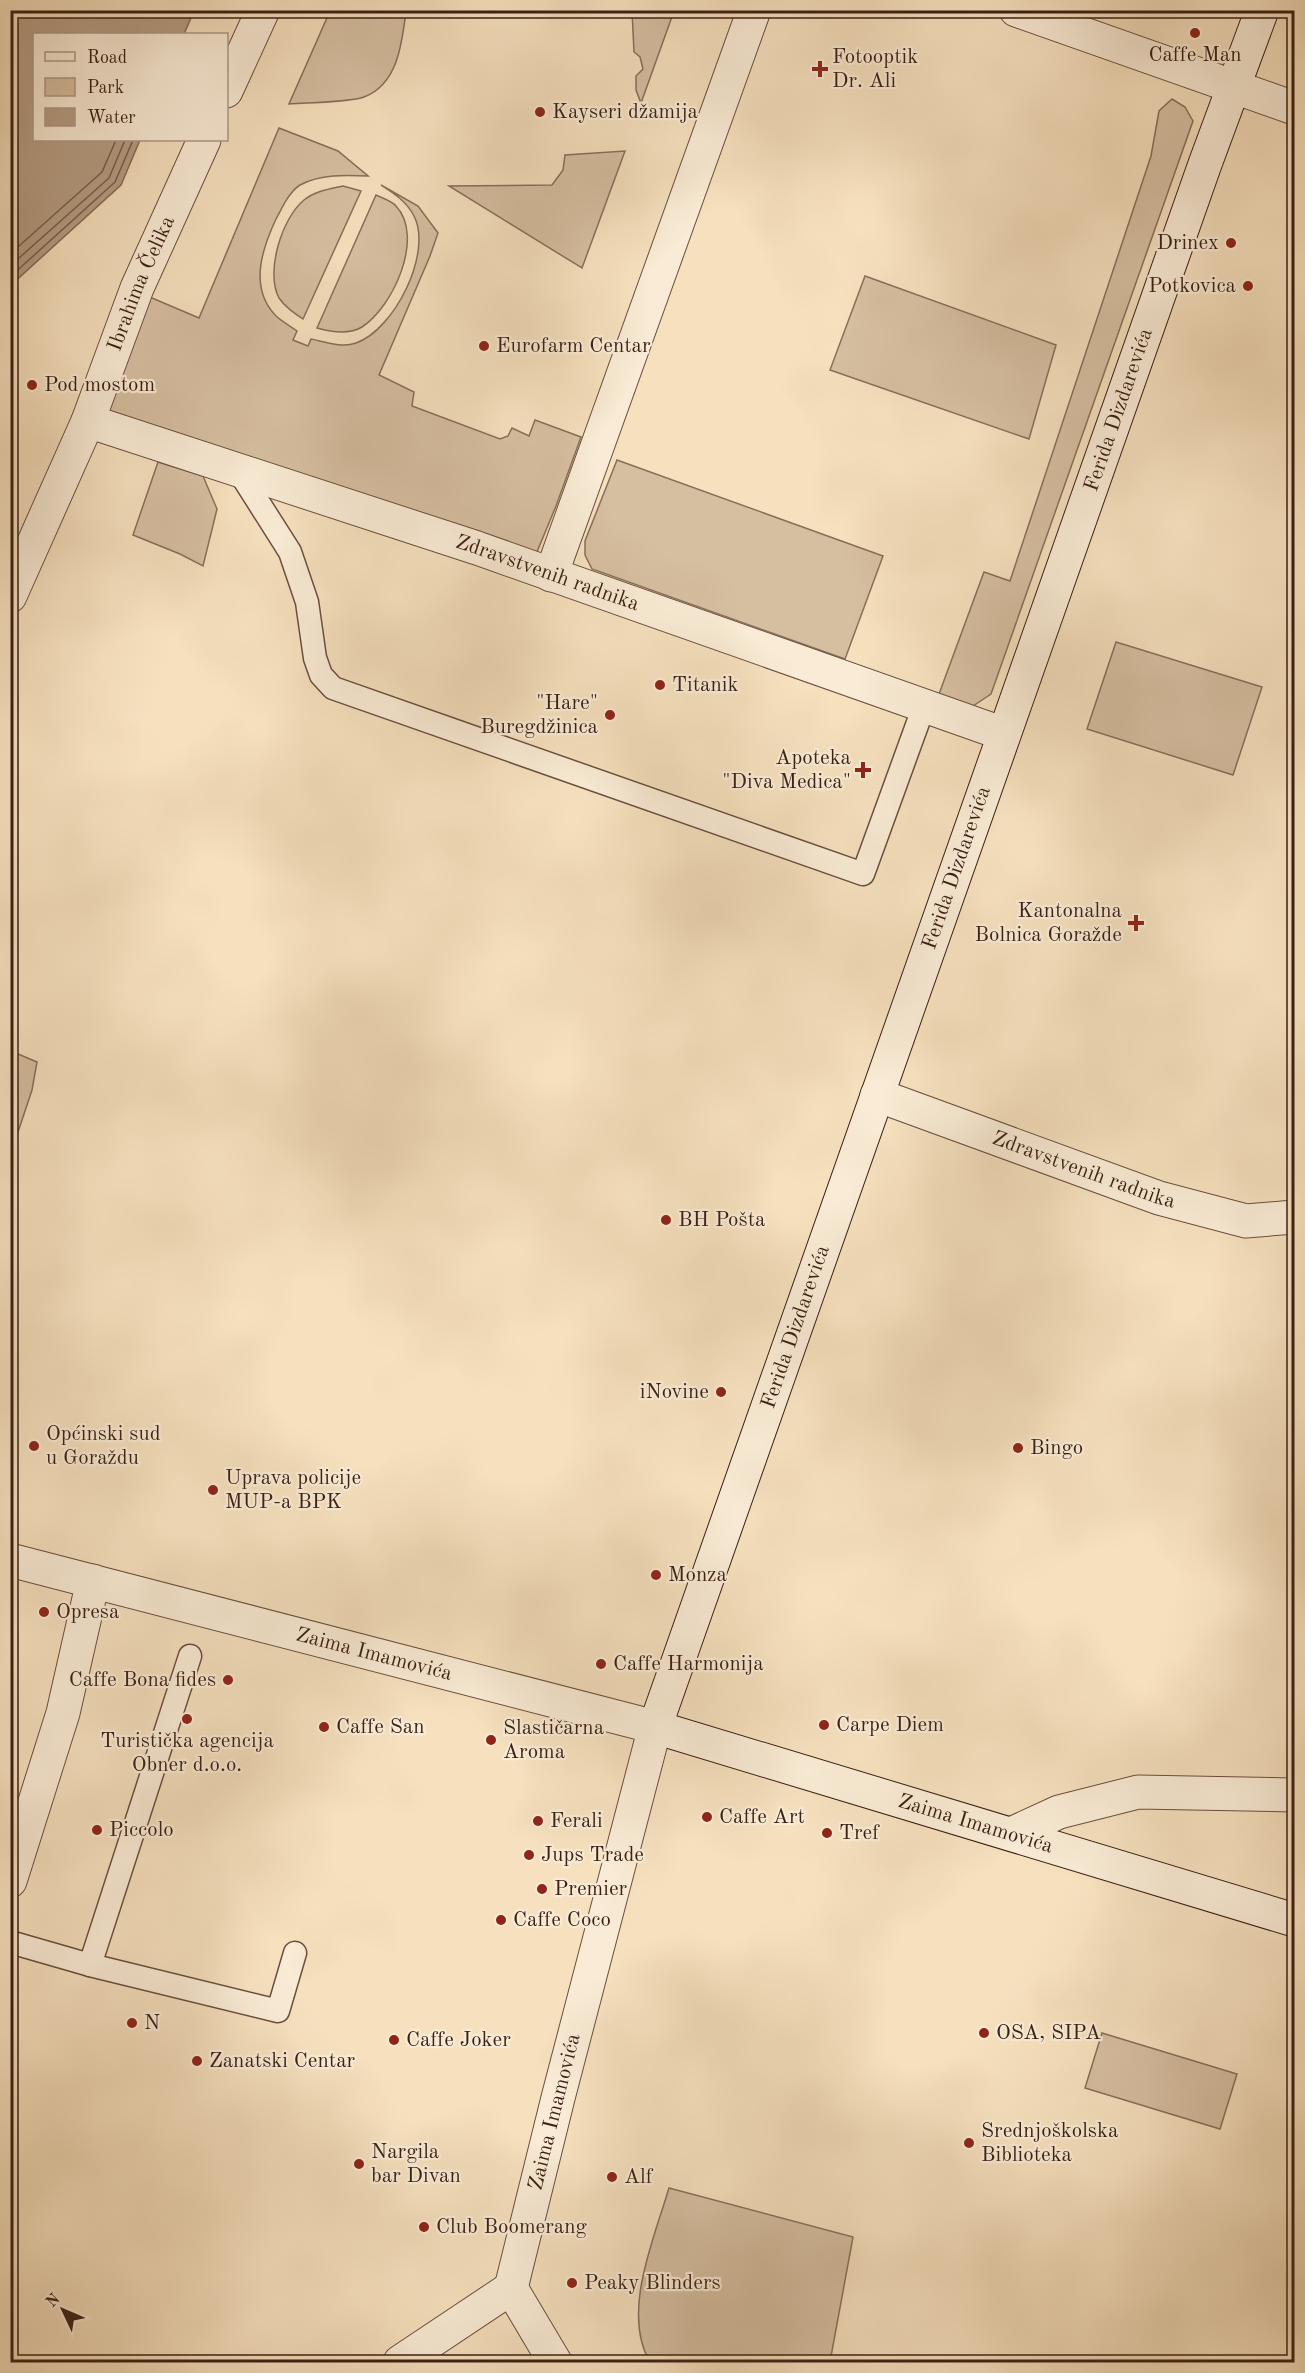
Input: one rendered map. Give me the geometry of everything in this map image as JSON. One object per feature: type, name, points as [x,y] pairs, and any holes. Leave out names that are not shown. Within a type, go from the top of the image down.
[{"type":"street","points":[[228,86],[263,10]]},
{"type":"street","points":[[551,575],[754,10]]},
{"type":"street","points":[[1016,10],[1294,108]]},
{"type":"street","name":"Ferida Dizdarevića","points":[[655,1727],[1232,87],[1262,10]]},
{"type":"street","name":"Ibrahima Čelika","points":[[10,596],[88,421],[137,288],[204,141]]},
{"type":"street","name":"Zdravstvenih radnika","points":[[88,421],[551,575],[1004,734]]},
{"type":"street","name":"Zdravstvenih radnika","points":[[877,1095],[1159,1198],[1246,1221],[1294,1217]]},
{"type":"street","name":"Zaima Imamovića","points":[[10,1560],[655,1727],[1294,1920]]},
{"type":"street","points":[[10,1881],[63,1713],[93,1581]]},
{"type":"street","name":"Zaima Imamovića","points":[[512,2288],[561,2087],[655,1727]]},
{"type":"street","points":[[1011,1834],[1059,1812],[1138,1792],[1294,1795]]},
{"type":"street","points":[[400,2362],[512,2288],[555,2362]]},
{"type":"lane","points":[[238,470],[290,552],[307,602],[315,658],[321,675],[333,688],[863,874],[924,706]]},
{"type":"lane","points":[[90,1965],[190,1656]]},
{"type":"lane","points":[[10,1942],[90,1965],[278,2011],[296,1953]]},
{"type":"green space","points":[[330,11],[406,11],[400,49],[391,73],[375,91],[358,99],[289,104]]},
{"type":"green space","points":[[632,11],[674,11],[641,103],[636,90],[636,76],[643,69],[640,57],[634,52]]},
{"type":"green space","points":[[1172,99],[1185,107],[1193,121],[991,694],[973,706],[939,694],[984,572],[1010,581],[1151,156],[1159,111]]},
{"type":"green space","points":[[279,128],[338,151],[368,176],[325,177],[308,181],[296,188],[289,196],[276,219],[266,243],[260,268],[260,280],[267,304],[277,317],[297,331],[293,340],[308,346],[311,339],[339,345],[356,343],[384,323],[396,307],[414,269],[419,232],[408,206],[381,185],[418,206],[438,233],[379,375],[414,392],[412,406],[500,439],[508,436],[512,428],[529,436],[535,420],[581,437],[534,559],[116,417],[105,406],[145,295],[199,318]]},
{"type":"green space","points":[[625,151],[582,268],[449,186],[552,185],[563,170],[565,155]]},
{"type":"green space","points":[[343,186],[361,191],[303,319],[281,301],[275,287],[275,260],[278,246],[289,219],[304,200],[317,192]]},
{"type":"green space","points":[[376,195],[396,206],[404,219],[407,235],[402,271],[384,304],[362,327],[346,332],[317,328]]},
{"type":"green space","points":[[865,276],[1056,345],[1029,439],[830,370]]},
{"type":"green space","points":[[617,460],[883,556],[845,659],[592,569],[585,555],[585,541]]},
{"type":"green space","points":[[158,462],[203,476],[217,509],[203,566],[133,535]]},
{"type":"green space","points":[[1116,642],[1262,687],[1233,775],[1087,729]]},
{"type":"green space","points":[[11,1051],[37,1062],[32,1090],[11,1153]]},
{"type":"green space","points":[[1102,2033],[1237,2074],[1220,2129],[1085,2088]]},
{"type":"green space","points":[[669,2188],[853,2237],[830,2362],[650,2362],[642,2343],[639,2299],[649,2253]]},
{"type":"water","points":[[11,10],[194,11],[184,33],[33,33],[33,141],[140,141],[121,185],[11,285]]},
{"type":"place","name":"Caffe Man","points":[[1195,33]]},
{"type":"place","name":"Fotooptik Dr. Ali","points":[[820,69]]},
{"type":"place","name":"Kayseri džamija","points":[[540,112]]},
{"type":"place","name":"Drinex","points":[[1231,243]]},
{"type":"place","name":"Potkovica","points":[[1248,286]]},
{"type":"place","name":"Eurofarm Centar","points":[[484,346]]},
{"type":"place","name":"Pod mostom","points":[[32,385]]},
{"type":"place","name":"Titanik","points":[[660,685]]},
{"type":"place","name":"\"Hare\" Buregdžinica","points":[[610,715]]},
{"type":"place","name":"Apoteka \"Diva Medica\"","points":[[863,770]]},
{"type":"place","name":"Kantonalna Bolnica Goražde","points":[[1136,923]]},
{"type":"place","name":"BH Pošta","points":[[666,1220]]},
{"type":"place","name":"iNovine","points":[[721,1392]]},
{"type":"place","name":"Općinski sud u Goraždu","points":[[34,1446]]},
{"type":"place","name":"Bingo","points":[[1018,1448]]},
{"type":"place","name":"Uprava policije MUP-a BPK","points":[[213,1490]]},
{"type":"place","name":"Monza","points":[[656,1575]]},
{"type":"place","name":"Opresa","points":[[44,1612]]},
{"type":"place","name":"Caffe Harmonija","points":[[601,1664]]},
{"type":"place","name":"Caffe Bona fides","points":[[228,1680]]},
{"type":"place","name":"Turistička agencija Obner d.o.o.","points":[[187,1719]]},
{"type":"place","name":"Carpe Diem","points":[[824,1725]]},
{"type":"place","name":"Caffe San","points":[[324,1727]]},
{"type":"place","name":"Slastičarna Aroma","points":[[491,1740]]},
{"type":"place","name":"Caffe Art","points":[[707,1817]]},
{"type":"place","name":"Ferali","points":[[538,1821]]},
{"type":"place","name":"Piccolo","points":[[97,1830]]},
{"type":"place","name":"Tref","points":[[827,1833]]},
{"type":"place","name":"Jups Trade","points":[[529,1855]]},
{"type":"place","name":"Premier","points":[[542,1889]]},
{"type":"place","name":"Caffe Coco","points":[[501,1920]]},
{"type":"place","name":"N","points":[[132,2023]]},
{"type":"place","name":"OSA, SIPA","points":[[984,2033]]},
{"type":"place","name":"Caffe Joker","points":[[394,2040]]},
{"type":"place","name":"Zanatski Centar","points":[[197,2061]]},
{"type":"place","name":"Srednjoškolska Biblioteka","points":[[969,2143]]},
{"type":"place","name":"Nargila bar Divan","points":[[359,2164]]},
{"type":"place","name":"Alf","points":[[612,2177]]},
{"type":"place","name":"Club Boomerang","points":[[424,2227]]},
{"type":"place","name":"Peaky Blinders","points":[[572,2283]]}]
